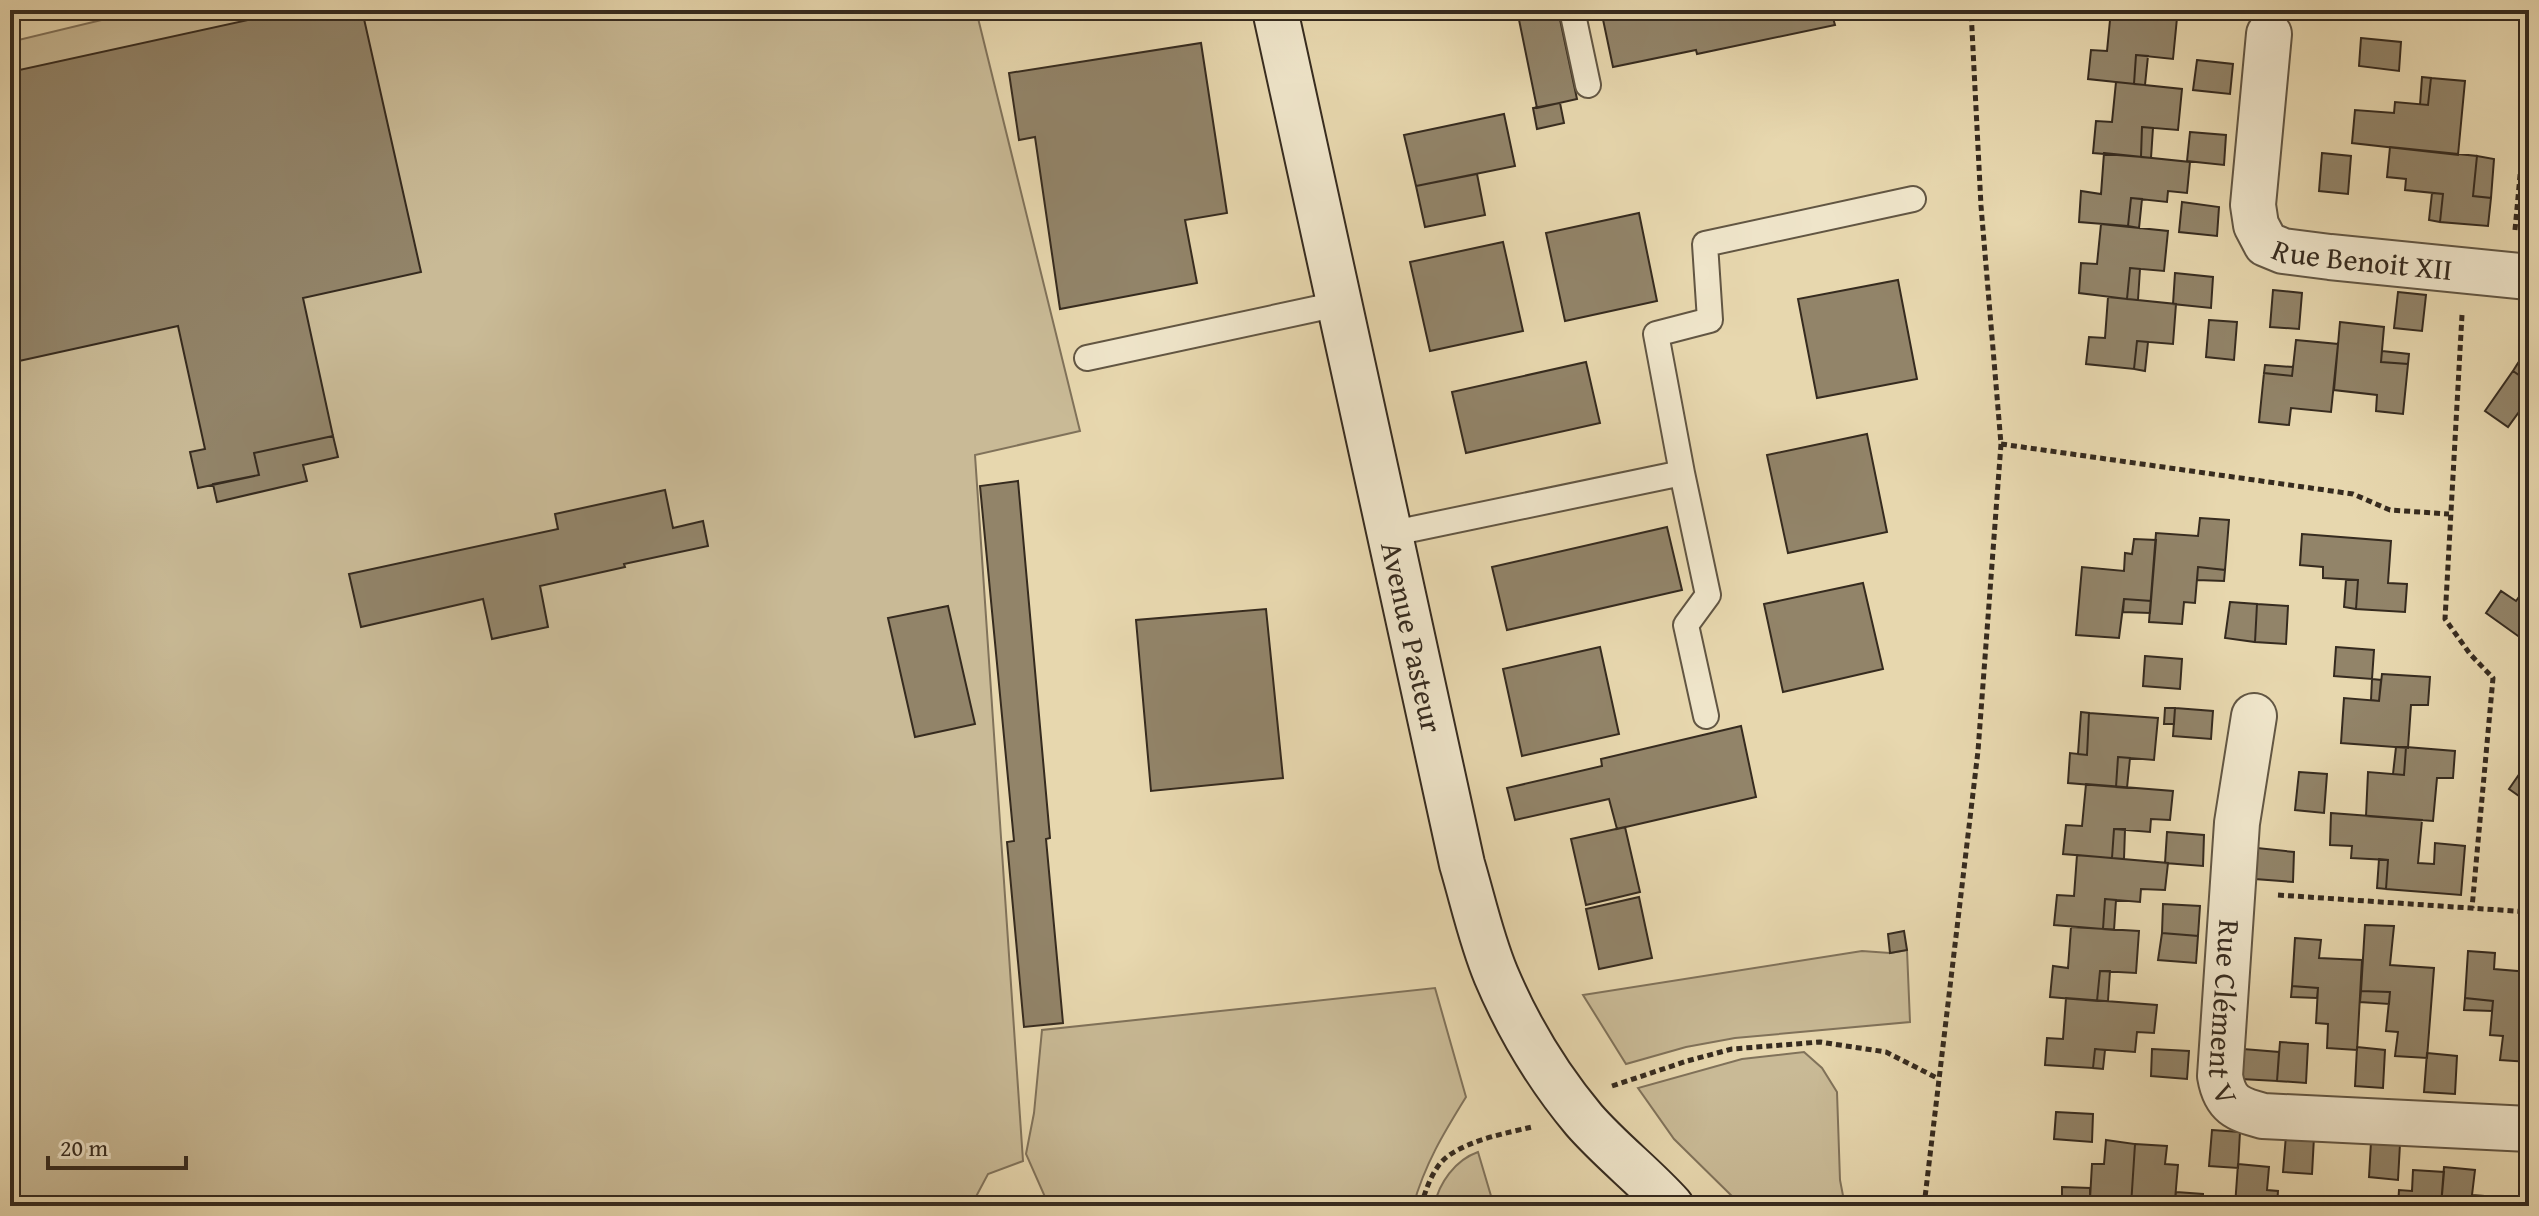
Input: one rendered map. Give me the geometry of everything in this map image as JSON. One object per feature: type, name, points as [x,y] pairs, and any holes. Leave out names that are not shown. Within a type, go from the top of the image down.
[{"type":"main road","name":"Avenue Pasteur","points":[[1275,10],[1462,864],[1478,924],[1496,974],[1525,1033],[1551,1076],[1586,1122],[1671,1206]]},
{"type":"main road","name":"Rue Benoit XII","points":[[2269,34],[2253,205],[2256,225],[2266,244],[2283,251],[2520,276]]},
{"type":"main road","name":"Rue Clément V","points":[[2254,716],[2237,823],[2220,1076],[2223,1093],[2237,1109],[2263,1116],[2529,1129]]},
{"type":"lane","points":[[1572,10],[1588,85]]},
{"type":"lane","points":[[1706,716],[1686,625],[1708,595],[1656,334],[1710,320],[1705,244],[1913,199]]},
{"type":"lane","points":[[1087,358],[1338,304]]},
{"type":"lane","points":[[1389,534],[1682,473]]},
{"type":"path","points":[[1924,1206],[1978,751],[2001,444],[1981,206],[1971,10]]},
{"type":"path","points":[[2520,276],[2529,78]]},
{"type":"path","points":[[2465,271],[2445,619],[2470,654],[2493,678],[2472,908]]},
{"type":"path","points":[[2001,444],[2353,494],[2390,510],[2449,514]]},
{"type":"path","points":[[2233,892],[2529,912]]},
{"type":"path","points":[[1421,1206],[1427,1184],[1447,1157],[1486,1139],[1533,1126],[1571,1103],[1628,1079],[1732,1049],[1820,1042],[1886,1052],[1938,1078]]},
{"type":"shaded area","points":[[143,10],[976,10],[1080,431],[975,455],[1023,1161],[988,1174],[971,1206],[10,1206],[10,42]]},
{"type":"shaded area","points":[[1907,950],[1910,1022],[1735,1038],[1686,1047],[1626,1064],[1583,995],[1862,951],[1890,953]]},
{"type":"shaded area","points":[[1435,988],[1466,1097],[1435,1150],[1413,1206],[1049,1206],[1026,1154],[1034,1113],[1042,1030]]},
{"type":"shaded area","points":[[1804,1052],[1822,1068],[1837,1092],[1840,1180],[1845,1206],[1742,1206],[1674,1139],[1638,1088],[1742,1059]]},
{"type":"shaded area","points":[[1478,1152],[1494,1206],[1434,1206],[1449,1173]]},
{"type":"building","points":[[56,10],[90,10],[57,17]]},
{"type":"building","points":[[294,10],[362,10],[421,272],[303,298],[333,436],[254,453],[259,475],[198,488],[190,452],[205,449],[178,326],[10,363],[10,72]]},
{"type":"building","points":[[1517,10],[1558,10],[1577,99],[1537,108]]},
{"type":"building","points":[[1601,10],[1875,10],[1833,18],[1835,25],[1697,54],[1696,50],[1613,67]]},
{"type":"building","points":[[2111,10],[2177,18],[2173,59],[2136,55],[2134,84],[2088,79],[2091,50],[2107,51]]},
{"type":"building","points":[[2388,10],[2457,10],[2456,16]]},
{"type":"building","points":[[2361,38],[2401,42],[2399,71],[2359,66]]},
{"type":"building","points":[[1201,43],[1227,213],[1185,220],[1197,283],[1060,309],[1035,137],[1019,140],[1009,73]]},
{"type":"building","points":[[2136,55],[2148,56],[2145,85],[2134,84]]},
{"type":"building","points":[[2197,60],[2233,64],[2230,94],[2193,90]]},
{"type":"building","points":[[2422,77],[2431,78],[2428,105],[2420,105]]},
{"type":"building","points":[[2431,78],[2465,81],[2458,155],[2352,143],[2355,110],[2394,113],[2395,102],[2428,105]]},
{"type":"building","points":[[2116,82],[2182,89],[2178,130],[2142,127],[2141,157],[2093,153],[2096,121],[2112,122]]},
{"type":"building","points":[[1560,103],[1564,123],[1537,129],[1533,108]]},
{"type":"building","points":[[1504,114],[1515,166],[1416,186],[1404,135]]},
{"type":"building","points":[[2142,127],[2153,128],[2151,158],[2141,157]]},
{"type":"building","points":[[2190,132],[2226,135],[2224,165],[2187,161]]},
{"type":"building","points":[[2390,147],[2477,156],[2473,196],[2491,198],[2488,226],[2440,222],[2443,194],[2405,190],[2406,179],[2387,177]]},
{"type":"building","points":[[2104,153],[2190,162],[2187,193],[2168,191],[2167,202],[2131,198],[2128,226],[2079,222],[2081,191],[2101,194]]},
{"type":"building","points":[[2322,153],[2351,156],[2348,194],[2319,191]]},
{"type":"building","points":[[2477,156],[2494,159],[2491,198],[2473,196]]},
{"type":"building","points":[[1477,174],[1485,215],[1425,227],[1416,186]]},
{"type":"building","points":[[2432,193],[2443,194],[2440,222],[2429,220]]},
{"type":"building","points":[[2131,198],[2142,199],[2139,228],[2128,226]]},
{"type":"building","points":[[2182,202],[2219,207],[2217,236],[2179,232]]},
{"type":"building","points":[[1639,213],[1657,301],[1565,321],[1546,233]]},
{"type":"building","points":[[2101,224],[2168,231],[2164,271],[2130,268],[2127,299],[2079,293],[2081,263],[2097,264]]},
{"type":"building","points":[[1503,242],[1523,331],[1430,351],[1410,262]]},
{"type":"building","points":[[2130,268],[2140,269],[2138,300],[2127,299]]},
{"type":"building","points":[[2175,273],[2213,277],[2211,308],[2173,304]]},
{"type":"building","points":[[1898,280],[1917,379],[1817,398],[1798,299]]},
{"type":"building","points":[[2273,290],[2302,293],[2299,329],[2270,327]]},
{"type":"building","points":[[2398,292],[2426,295],[2422,331],[2394,328]]},
{"type":"building","points":[[2108,297],[2176,304],[2173,344],[2137,341],[2134,369],[2086,364],[2089,337],[2105,338]]},
{"type":"building","points":[[2209,320],[2237,322],[2234,360],[2206,357]]},
{"type":"building","points":[[2340,322],[2384,327],[2381,362],[2408,364],[2403,414],[2376,411],[2377,395],[2334,390]]},
{"type":"building","points":[[2296,340],[2338,344],[2331,412],[2291,408],[2289,425],[2259,422],[2264,373],[2292,376]]},
{"type":"building","points":[[2137,341],[2148,342],[2145,371],[2134,369]]},
{"type":"building","points":[[2382,351],[2409,354],[2408,364],[2381,362]]},
{"type":"building","points":[[1586,362],[1600,423],[1466,453],[1452,392]]},
{"type":"building","points":[[2518,363],[2529,371],[2529,382],[2513,371]]},
{"type":"building","points":[[2265,365],[2293,367],[2292,376],[2264,373]]},
{"type":"building","points":[[2513,371],[2529,382],[2529,419],[2519,412],[2508,427],[2485,411]]},
{"type":"building","points":[[1867,434],[1887,532],[1788,553],[1767,455]]},
{"type":"building","points":[[333,436],[338,457],[303,465],[307,481],[217,502],[213,484],[259,475],[254,453]]},
{"type":"building","points":[[1018,481],[1063,1023],[1024,1027],[1007,842],[1014,841],[980,486]]},
{"type":"building","points":[[665,490],[673,528],[703,521],[708,546],[540,586],[548,627],[492,639],[483,599],[361,627],[349,574],[558,529],[555,514]]},
{"type":"building","points":[[2200,518],[2229,520],[2225,570],[2198,567],[2195,603],[2184,602],[2182,624],[2149,622],[2156,533],[2198,536]]},
{"type":"building","points":[[1667,527],[1682,590],[1507,630],[1492,567]]},
{"type":"building","points":[[2302,534],[2391,541],[2388,583],[2407,584],[2405,612],[2356,609],[2358,580],[2323,578],[2323,567],[2300,565]]},
{"type":"building","points":[[2134,539],[2156,540],[2151,601],[2124,599],[2119,638],[2076,635],[2082,567],[2124,571],[2125,553],[2132,554]]},
{"type":"building","points":[[2198,567],[2225,570],[2224,581],[2197,580]]},
{"type":"building","points":[[2346,580],[2358,580],[2356,609],[2344,607]]},
{"type":"building","points":[[1863,583],[1883,669],[1783,692],[1764,604]]},
{"type":"building","points":[[2529,583],[2529,636],[2525,641],[2486,613],[2501,591],[2516,601]]},
{"type":"building","points":[[2124,599],[2151,601],[2150,613],[2123,612]]},
{"type":"building","points":[[2230,602],[2257,604],[2255,642],[2225,638]]},
{"type":"building","points":[[2257,604],[2288,606],[2286,644],[2255,642]]},
{"type":"building","points":[[948,606],[975,724],[915,737],[888,618]]},
{"type":"building","points":[[1266,609],[1283,778],[1151,791],[1136,620]]},
{"type":"building","points":[[1600,647],[1619,734],[1522,756],[1503,669]]},
{"type":"building","points":[[2336,647],[2374,650],[2372,679],[2334,676]]},
{"type":"building","points":[[2145,656],[2182,659],[2180,689],[2143,686]]},
{"type":"building","points":[[2382,674],[2430,677],[2428,705],[2411,705],[2408,748],[2341,743],[2344,698],[2379,701]]},
{"type":"building","points":[[2372,679],[2381,680],[2379,701],[2371,700]]},
{"type":"building","points":[[2165,708],[2175,708],[2174,724],[2164,724]]},
{"type":"building","points":[[2175,708],[2213,711],[2211,739],[2173,736]]},
{"type":"building","points":[[2081,712],[2089,713],[2087,755],[2078,754]]},
{"type":"building","points":[[2089,713],[2158,718],[2154,760],[2118,757],[2116,787],[2068,783],[2070,753],[2087,755]]},
{"type":"building","points":[[1741,726],[1756,797],[1617,829],[1609,799],[1515,820],[1507,788],[1602,766],[1601,759]]},
{"type":"building","points":[[2396,747],[2406,747],[2404,775],[2393,774]]},
{"type":"building","points":[[2406,747],[2455,751],[2453,778],[2437,778],[2433,821],[2366,816],[2368,772],[2404,775]]},
{"type":"building","points":[[2118,757],[2130,758],[2127,788],[2116,787]]},
{"type":"building","points":[[2529,760],[2529,803],[2509,789]]},
{"type":"building","points":[[2299,772],[2327,774],[2324,813],[2295,810]]},
{"type":"building","points":[[2086,784],[2173,791],[2170,820],[2151,819],[2150,832],[2114,829],[2112,858],[2063,854],[2066,825],[2082,826]]},
{"type":"building","points":[[2331,813],[2422,820],[2418,863],[2434,864],[2435,843],[2465,846],[2461,895],[2386,889],[2388,860],[2351,858],[2352,846],[2330,845]]},
{"type":"building","points":[[1625,827],[1640,892],[1586,905],[1571,839]]},
{"type":"building","points":[[2114,829],[2125,829],[2124,859],[2112,858]]},
{"type":"building","points":[[2167,832],[2204,835],[2203,866],[2165,863]]},
{"type":"building","points":[[2257,848],[2294,852],[2293,882],[2255,879]]},
{"type":"building","points":[[2077,855],[2168,863],[2165,890],[2141,889],[2140,902],[2105,899],[2103,929],[2054,925],[2057,895],[2074,896]]},
{"type":"building","points":[[2379,859],[2388,860],[2386,889],[2377,888]]},
{"type":"building","points":[[1639,897],[1652,958],[1599,969],[1586,909]]},
{"type":"building","points":[[2105,899],[2116,900],[2114,930],[2103,929]]},
{"type":"building","points":[[2163,904],[2200,906],[2198,936],[2162,933]]},
{"type":"building","points":[[2365,925],[2394,926],[2390,965],[2434,968],[2427,1058],[2395,1056],[2398,1032],[2386,1031],[2390,992],[2361,991]]},
{"type":"building","points":[[2071,927],[2139,931],[2136,973],[2100,971],[2097,1001],[2050,997],[2053,966],[2068,968]]},
{"type":"building","points":[[1904,931],[1907,950],[1890,953],[1888,934]]},
{"type":"building","points":[[2162,933],[2198,936],[2196,963],[2158,960]]},
{"type":"building","points":[[2295,938],[2321,940],[2319,958],[2362,960],[2357,1050],[2327,1048],[2328,1024],[2316,1023],[2318,988],[2292,986]]},
{"type":"building","points":[[2468,951],[2495,953],[2494,969],[2529,972],[2529,1062],[2500,1060],[2503,1036],[2490,1035],[2493,1001],[2465,998]]},
{"type":"building","points":[[2100,971],[2110,971],[2108,1001],[2097,1001]]},
{"type":"building","points":[[2292,986],[2318,988],[2317,998],[2291,997]]},
{"type":"building","points":[[2361,991],[2390,992],[2389,1004],[2360,1002]]},
{"type":"building","points":[[2066,998],[2157,1005],[2154,1033],[2137,1032],[2135,1052],[2095,1049],[2093,1068],[2045,1065],[2047,1038],[2063,1039]]},
{"type":"building","points":[[2465,998],[2493,1001],[2492,1011],[2464,1010]]},
{"type":"building","points":[[2280,1042],[2308,1044],[2306,1083],[2277,1081]]},
{"type":"building","points":[[2357,1047],[2385,1050],[2383,1088],[2355,1086]]},
{"type":"building","points":[[2095,1049],[2105,1050],[2103,1069],[2093,1068]]},
{"type":"building","points":[[2152,1049],[2189,1051],[2187,1079],[2151,1076]]},
{"type":"building","points":[[2243,1049],[2279,1052],[2277,1081],[2241,1079]]},
{"type":"building","points":[[2427,1053],[2457,1056],[2455,1094],[2424,1092]]},
{"type":"building","points":[[2056,1112],[2093,1114],[2092,1142],[2054,1139]]},
{"type":"building","points":[[2212,1130],[2240,1132],[2238,1168],[2209,1166]]},
{"type":"building","points":[[2286,1135],[2314,1137],[2312,1174],[2283,1172]]},
{"type":"building","points":[[2106,1140],[2135,1144],[2131,1206],[2061,1206],[2062,1196],[2090,1199],[2092,1164],[2104,1164]]},
{"type":"building","points":[[2371,1142],[2400,1144],[2398,1180],[2369,1177]]},
{"type":"building","points":[[2135,1144],[2167,1146],[2165,1164],[2178,1165],[2175,1200],[2203,1203],[2203,1206],[2131,1206]]},
{"type":"building","points":[[2238,1164],[2269,1167],[2267,1190],[2278,1191],[2277,1206],[2235,1206]]},
{"type":"building","points":[[2444,1167],[2475,1170],[2472,1195],[2484,1196],[2484,1206],[2441,1206]]},
{"type":"building","points":[[2413,1170],[2444,1172],[2441,1206],[2398,1206],[2399,1190],[2412,1191]]},
{"type":"building","points":[[2062,1187],[2090,1188],[2090,1199],[2062,1196]]},
{"type":"building","points":[[2176,1192],[2203,1194],[2203,1203],[2175,1200]]}]
